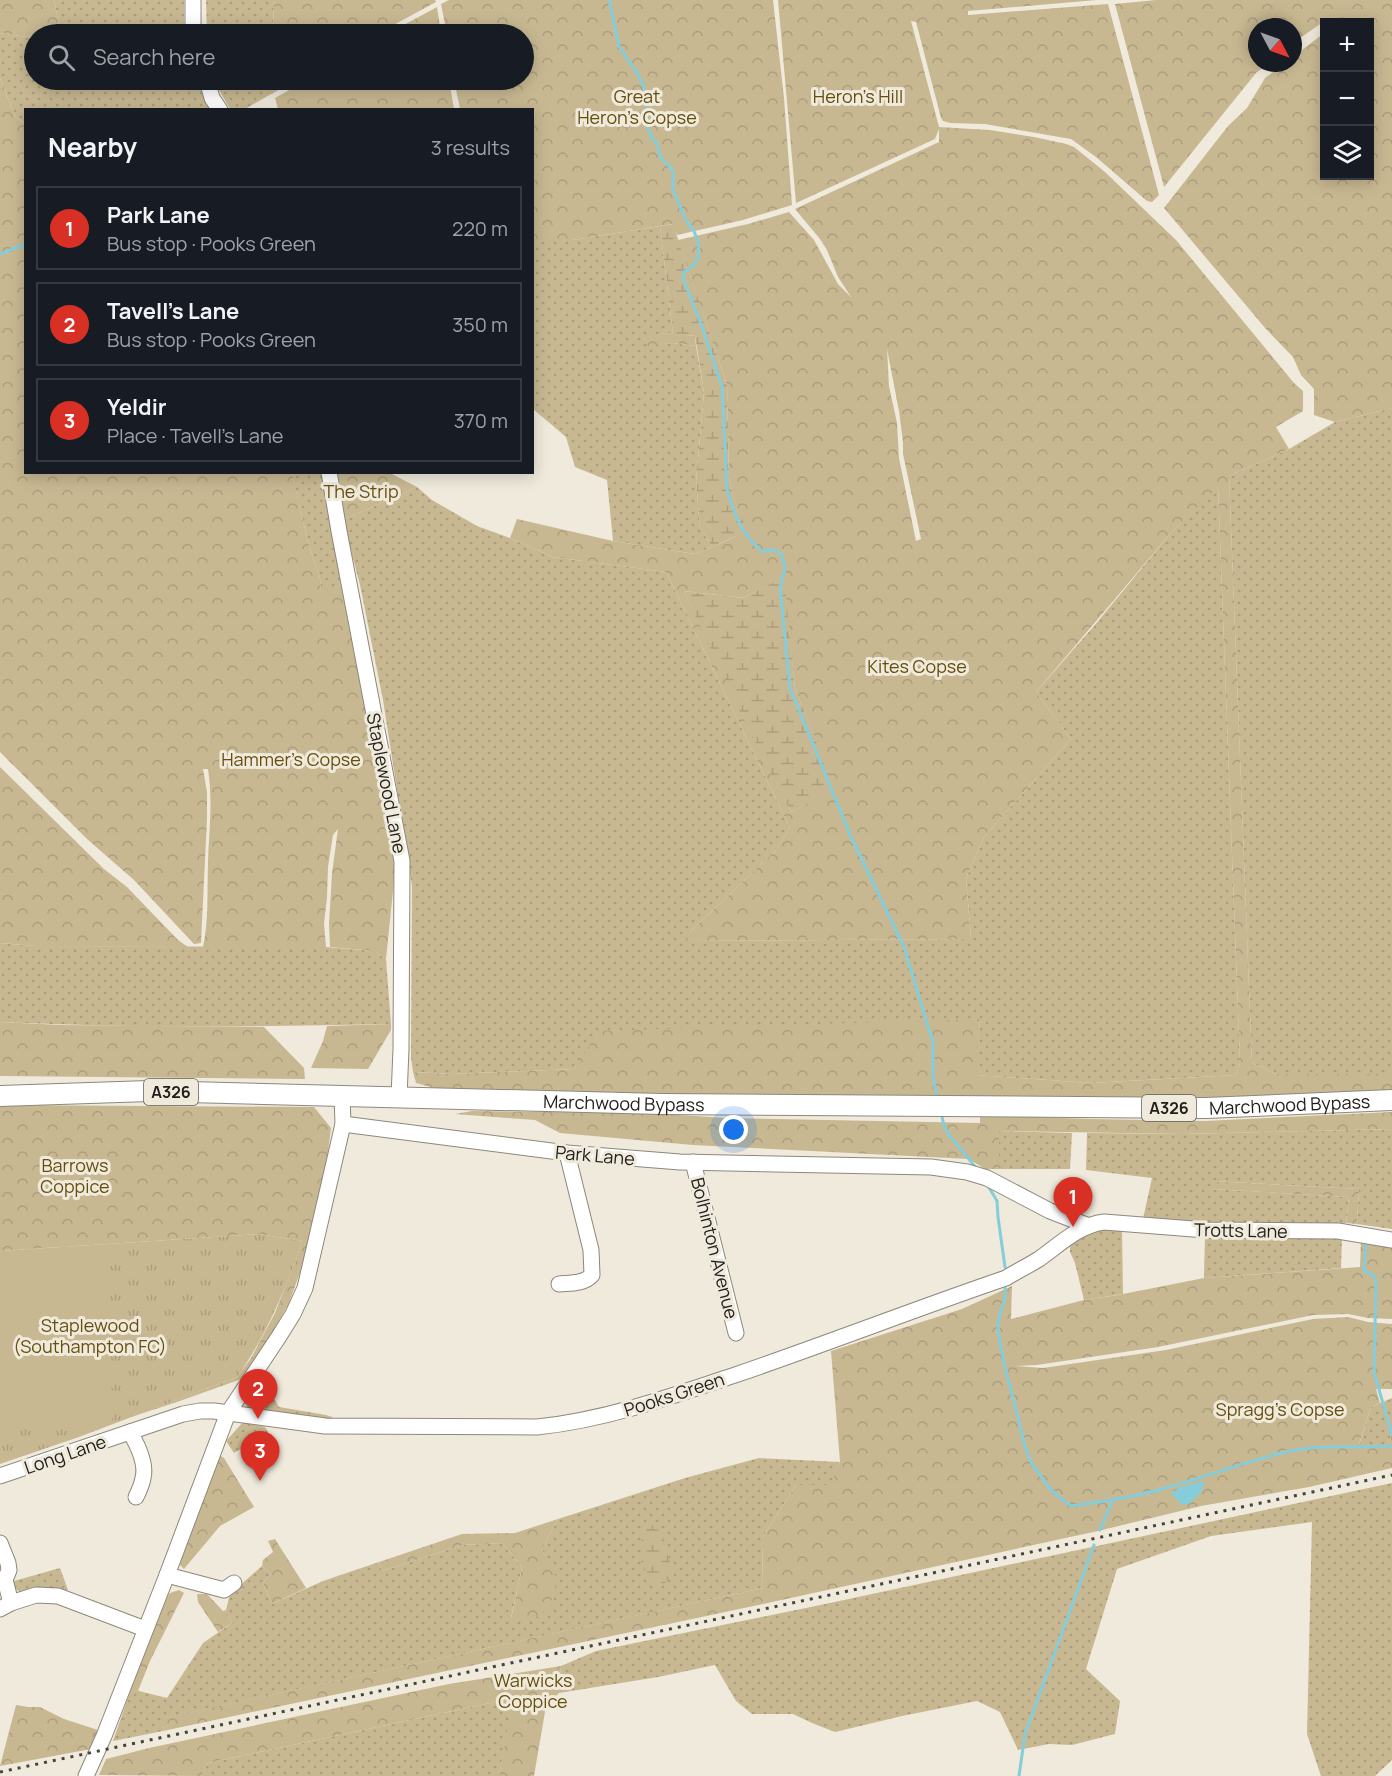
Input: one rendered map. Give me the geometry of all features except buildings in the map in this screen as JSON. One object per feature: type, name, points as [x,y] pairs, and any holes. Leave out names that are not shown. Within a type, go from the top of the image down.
[{"type":"main road","name":"Marchwood Bypass","points":[[0,1096],[149,1091],[662,1104],[1206,1108],[1392,1100]]},
{"type":"street","points":[[193,0],[193,24]]},
{"type":"street","points":[[210,90],[219,108]]},
{"type":"street","name":"Staplewood Lane","points":[[329,474],[402,861],[399,1097]]},
{"type":"street","points":[[86,1776],[167,1575],[228,1413],[293,1314],[305,1288],[343,1124],[342,1096]]},
{"type":"street","name":"Park Lane","points":[[343,1124],[567,1153],[693,1162],[931,1167],[980,1176],[1050,1211],[1089,1226]]},
{"type":"street","points":[[559,1284],[581,1282],[588,1280],[592,1275],[591,1250],[567,1153]]},
{"type":"street","name":"Bolhinton Avenue","points":[[693,1162],[736,1333]]},
{"type":"street","name":"Trotts Lane","points":[[1089,1226],[1104,1222],[1206,1230],[1338,1231],[1392,1240]]},
{"type":"street","name":"Pooks Green","points":[[228,1413],[325,1426],[568,1424],[667,1398],[1006,1278],[1089,1226]]},
{"type":"street","name":"Long Lane","points":[[0,1476],[183,1414],[200,1411],[228,1413]]},
{"type":"street","name":"Long Lane","points":[[130,1432],[144,1472],[144,1478],[136,1497]]},
{"type":"street","points":[[0,1543],[9,1570],[5,1580],[5,1606],[36,1595],[58,1596],[145,1629]]},
{"type":"street","points":[[167,1575],[224,1590],[234,1583]]},
{"type":"green space","points":[[0,0],[54,0],[59,24],[24,24],[24,37],[0,33]]},
{"type":"green space","points":[[54,0],[184,0],[184,24],[59,24]]},
{"type":"green space","points":[[206,0],[274,0],[273,24],[207,24]]},
{"type":"green space","points":[[274,0],[435,0],[436,2],[395,24],[273,24]]},
{"type":"green space","name":"Great Heron's Copse","points":[[449,0],[773,0],[784,98],[792,205],[743,220],[677,235],[672,224],[573,240],[534,240],[534,108],[460,108],[456,90],[534,90],[534,24],[445,24],[441,4]]},
{"type":"green space","points":[[778,0],[1097,0],[968,11],[968,15],[1108,4],[1159,195],[1152,202],[1147,201],[1096,157],[1071,139],[985,124],[943,121],[916,22],[911,21],[939,127],[990,130],[1034,137],[1074,147],[1105,172],[1176,240],[1303,391],[1303,411],[1276,427],[1289,449],[1229,476],[1252,1063],[1276,1074],[1392,1074],[1392,1095],[1138,1100],[845,1098],[445,1091],[416,1083],[413,1072],[452,1074],[574,1069],[599,1031],[980,1019],[976,1075],[1091,1083],[1236,1075],[1240,1063],[1218,487],[1170,534],[1036,692],[1071,739],[984,837],[966,878],[971,939],[684,941],[693,929],[775,851],[790,828],[666,572],[553,557],[510,538],[517,519],[613,541],[695,554],[746,531],[733,496],[729,477],[727,385],[678,240],[789,212],[814,240],[838,284],[851,297],[838,277],[820,239],[795,209],[939,142],[939,129],[935,139],[796,203]],"holes":[[[887,349],[899,411],[903,454],[921,539],[916,541],[899,458],[897,423],[889,386]],[[783,578],[795,688],[834,788],[791,812],[684,591],[743,598]]]},
{"type":"green space","points":[[1156,0],[1392,0],[1392,408],[1335,422],[1314,415],[1314,389],[1301,375],[1293,357],[1266,329],[1164,208],[1228,126],[1247,108],[1265,78],[1273,72],[1302,72],[1302,50],[1320,36],[1320,180],[1374,180],[1374,18],[1320,18],[1320,24],[1302,37],[1302,18],[1248,18],[1248,72],[1257,72],[1164,187],[1115,4]]},
{"type":"green space","points":[[437,7],[440,24],[406,24]]},
{"type":"green space","points":[[0,33],[24,37],[24,90],[203,90],[210,108],[24,108],[24,123],[15,116],[0,78]]},
{"type":"green space","name":"Hammer's Copse","points":[[0,78],[15,116],[24,123],[24,474],[292,474],[308,542],[320,578],[321,591],[341,585],[396,862],[386,959],[374,951],[330,947],[332,873],[338,829],[333,835],[328,867],[324,923],[326,947],[203,947],[207,916],[210,816],[208,769],[203,769],[207,792],[207,819],[201,943],[194,944],[134,880],[87,839],[0,752]]},
{"type":"green space","points":[[219,90],[273,90],[273,93],[247,108],[229,108]]},
{"type":"green space","points":[[289,90],[451,90],[454,108],[278,108],[275,98]]},
{"type":"green space","points":[[673,224],[727,385],[729,477],[733,496],[747,531],[712,547],[700,527],[696,481],[704,392],[695,336],[673,334],[660,226]]},
{"type":"green space","points":[[660,226],[673,334],[665,333],[644,338],[648,345],[673,343],[696,346],[704,392],[696,481],[700,527],[712,547],[695,554],[613,541],[607,480],[575,467],[566,437],[534,410],[534,240],[573,240]]},
{"type":"green space","points":[[665,333],[695,336],[696,346],[673,343],[647,346],[644,337]]},
{"type":"green space","points":[[1392,408],[1392,1074],[1276,1074],[1252,1063],[1229,476],[1289,449],[1335,422]]},
{"type":"green space","points":[[292,474],[323,474],[341,585],[321,592],[320,578],[308,542]]},
{"type":"green space","name":"The Strip","points":[[335,474],[392,474],[417,487],[343,520]]},
{"type":"green space","points":[[1218,486],[1240,1063],[1236,1075],[1091,1083],[975,1075],[980,1019],[584,1056],[574,1069],[452,1074],[413,1072],[411,1058],[412,886],[383,700],[360,585],[343,520],[417,487],[432,500],[477,526],[553,557],[666,572],[790,828],[775,851],[693,929],[685,941],[971,939],[966,878],[984,837],[1071,739],[1036,692],[1170,534]]},
{"type":"green space","points":[[784,577],[795,688],[835,789],[791,812],[733,698],[684,591],[743,598]]},
{"type":"green space","points":[[0,767],[104,869],[127,887],[178,940],[188,947],[36,946],[0,943]]},
{"type":"green space","points":[[0,943],[36,946],[326,947],[374,951],[386,959],[391,1024],[196,1026],[0,1022]]},
{"type":"green space","points":[[0,1022],[61,1025],[264,1027],[304,1068],[305,1079],[0,1076]]},
{"type":"green space","points":[[391,1024],[391,1030],[368,1069],[311,1068],[327,1026]]},
{"type":"green space","name":"Barrows Coppice","points":[[0,1105],[314,1107],[331,1128],[320,1217],[289,1303],[247,1377],[128,1418],[237,1377],[251,1358],[275,1313],[303,1241],[258,1234],[0,1251]]},
{"type":"green space","points":[[472,1111],[649,1113],[725,1118],[980,1123],[980,1115],[1205,1121],[1392,1112],[1392,1129],[1183,1134],[999,1131],[999,1169],[985,1169],[969,1159],[693,1145],[560,1133],[535,1120],[455,1114]]},
{"type":"green space","points":[[1392,1129],[1392,1229],[1357,1224],[1359,1189],[1212,1181],[1211,1189],[1349,1197],[1346,1223],[1230,1223],[1143,1219],[1152,1178],[1086,1170],[1087,1133],[1183,1134]]},
{"type":"green space","points":[[998,1131],[1072,1133],[1070,1169],[999,1169]]},
{"type":"green space","points":[[1211,1181],[1359,1189],[1357,1224],[1346,1223],[1349,1197],[1211,1189]]},
{"type":"green space","points":[[1098,1229],[1122,1229],[1123,1294],[1084,1300],[1070,1245]]},
{"type":"green space","name":"Staplewood (Southampton FC)","points":[[258,1234],[303,1241],[266,1328],[237,1377],[79,1437],[0,1464],[0,1251]]},
{"type":"green space","points":[[1205,1235],[1342,1238],[1341,1268],[1204,1278]]},
{"type":"green space","name":"Spragg's Copse","points":[[1361,1240],[1392,1246],[1392,1319],[1348,1314],[1313,1315],[1158,1347],[1037,1365],[1015,1366],[1043,1368],[1166,1350],[1313,1319],[1348,1317],[1392,1324],[1392,1389],[1376,1389],[1380,1403],[1371,1407],[1359,1444],[1389,1444],[1392,1433],[1392,1468],[1309,1487],[1201,1506],[1098,1531],[763,1604],[163,1731],[164,1718],[763,1588],[762,1538],[796,1485],[830,1485],[840,1462],[831,1351],[962,1309],[1012,1286],[1011,1319],[1084,1300],[1204,1278],[1360,1267]]},
{"type":"green space","points":[[110,1249],[112,1420],[97,1425],[0,1427],[0,1251]]},
{"type":"green space","points":[[262,1378],[279,1407],[326,1415],[332,1417],[333,1422],[249,1410],[244,1401]]},
{"type":"green space","points":[[1392,1398],[1392,1433],[1389,1444],[1359,1445],[1371,1407]]},
{"type":"green space","points":[[243,1422],[265,1427],[273,1441],[254,1441],[234,1453],[226,1441]]},
{"type":"green space","points":[[219,1455],[224,1458],[254,1507],[220,1526],[184,1569],[180,1565],[181,1557]]},
{"type":"green space","points":[[759,1458],[840,1462],[831,1485],[796,1485],[762,1538],[763,1588],[165,1718],[163,1731],[113,1741],[131,1689],[167,1698],[203,1643],[232,1623],[226,1610],[230,1594],[262,1566],[271,1574],[263,1583],[272,1604],[323,1581],[379,1562],[382,1571],[463,1545],[502,1543],[522,1567],[511,1618],[548,1564],[542,1549],[558,1519],[685,1478]]},
{"type":"green space","points":[[1392,1483],[1392,1760],[1375,1776],[1321,1776],[1307,1734],[1312,1522],[1211,1536],[1117,1569],[1086,1669],[1120,1701],[1115,1734],[1072,1745],[1049,1744],[1018,1750],[1000,1712],[977,1701],[835,1732],[793,1714],[752,1714],[736,1701],[715,1665],[559,1693],[561,1666],[596,1651]]},
{"type":"green space","points":[[558,1519],[542,1549],[557,1579],[550,1606],[534,1619],[511,1619],[522,1567],[502,1543],[463,1545],[382,1571],[379,1562],[462,1534],[515,1533]]},
{"type":"green space","points":[[650,1524],[661,1533],[668,1552],[671,1572],[670,1578],[664,1584],[655,1583],[641,1564],[642,1529]]},
{"type":"green space","points":[[275,1539],[306,1588],[272,1604],[263,1583],[271,1574],[262,1566],[263,1560],[273,1552],[268,1541]]},
{"type":"green space","points":[[60,1568],[68,1590],[20,1593],[13,1585],[14,1581]]},
{"type":"green space","points":[[179,1590],[184,1593],[150,1661],[138,1691],[127,1689],[163,1602],[170,1593]]},
{"type":"green space","points":[[197,1594],[207,1594],[223,1611],[226,1610],[232,1623],[218,1632],[198,1602]]},
{"type":"green space","name":"Warwicks Coppice","points":[[561,1666],[559,1693],[546,1706],[534,1776],[499,1776],[513,1698],[208,1763],[201,1776],[99,1775],[106,1759],[149,1748],[449,1684]]},
{"type":"green space","points":[[514,1698],[499,1776],[201,1776],[208,1763]]},
{"type":"green space","points":[[16,1705],[40,1707],[64,1719],[98,1730],[91,1749],[0,1766]]},
{"type":"water","points":[[1203,1481],[1201,1492],[1189,1504],[1182,1505],[1171,1493],[1181,1487]]},
{"type":"waterway","points":[[609,0],[619,46],[644,87],[648,128],[652,139],[657,143],[660,157],[673,172],[673,190],[699,245],[697,260],[684,272],[683,278],[722,387],[729,498],[740,523],[755,545],[762,551],[775,550],[781,554],[785,570],[780,587],[790,688],[851,837],[904,947],[933,1043],[933,1079],[938,1100]]},
{"type":"waterway","points":[[0,254],[24,245]]},
{"type":"waterway","points":[[941,1112],[949,1135],[977,1169]]},
{"type":"waterway","points":[[987,1184],[997,1201],[1005,1267]]},
{"type":"waterway","points":[[1366,1244],[1364,1271],[1372,1274],[1376,1280],[1374,1372],[1392,1435]]},
{"type":"waterway","points":[[1005,1288],[998,1332],[1026,1450],[1032,1464],[1052,1491],[1071,1506],[1147,1493],[1286,1452],[1325,1447],[1392,1446]]},
{"type":"waterway","points":[[1100,1530],[1113,1500]]},
{"type":"waterway","points":[[1019,1776],[1025,1734],[1094,1545]]},
{"type":"railway","points":[[0,1772],[1392,1475]]},
{"type":"place","name":"Park Lane","points":[[1073,1227]]},
{"type":"place","name":"Tavell's Lane","points":[[258,1419]]},
{"type":"place","name":"Yeldir","points":[[260,1481]]},
{"type":"park label","name":"Heron's Hill","points":[[858,96]]},
{"type":"park label","name":"Kites Copse","points":[[917,666]]}]
